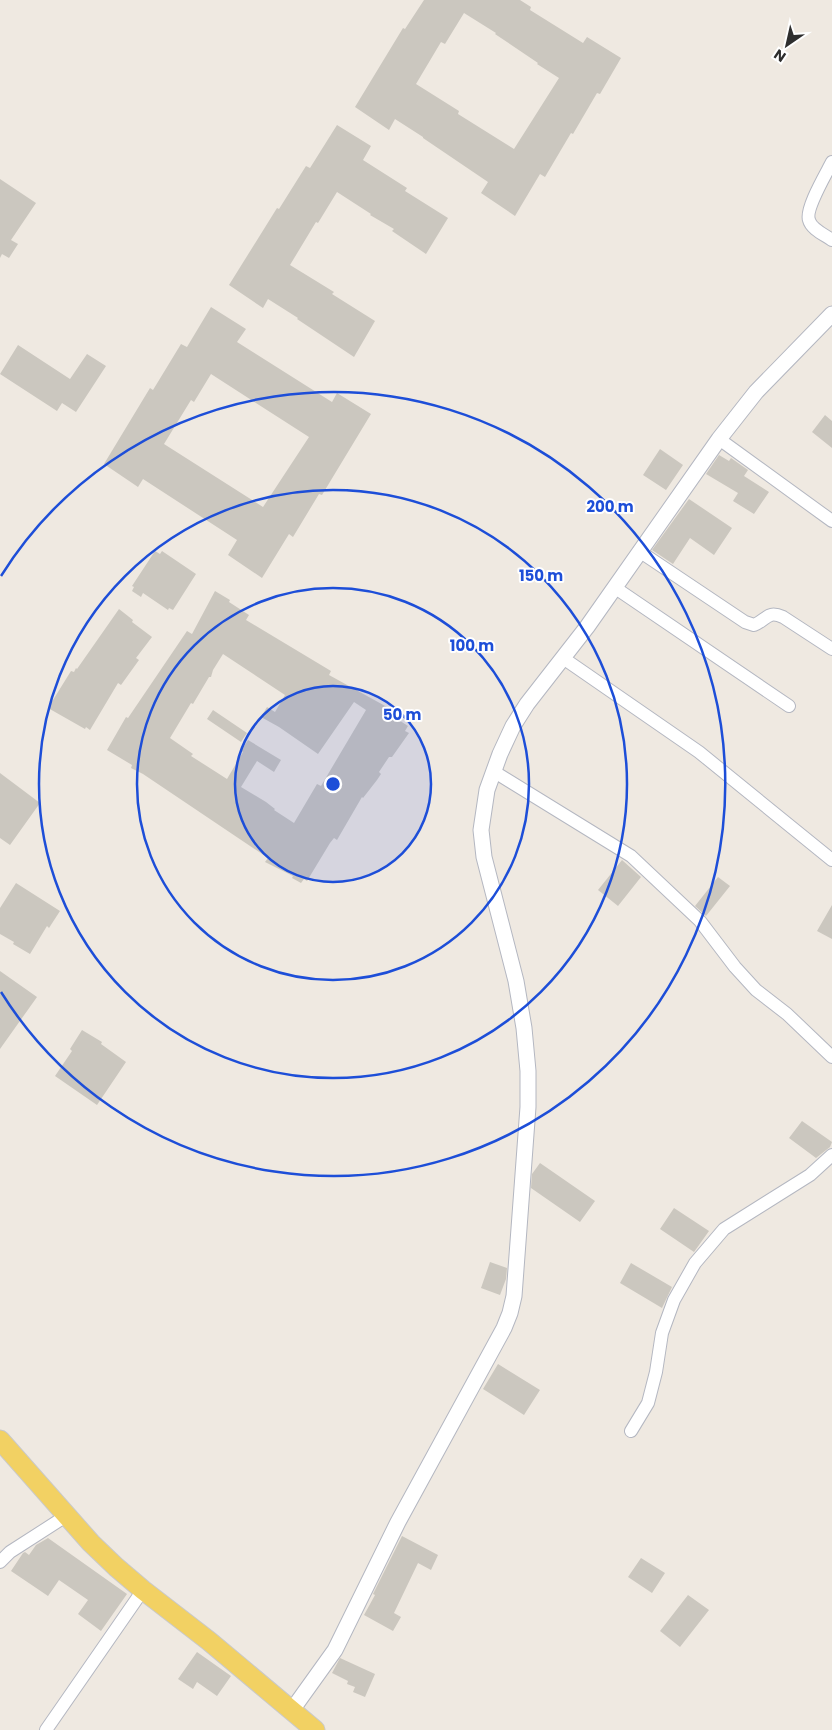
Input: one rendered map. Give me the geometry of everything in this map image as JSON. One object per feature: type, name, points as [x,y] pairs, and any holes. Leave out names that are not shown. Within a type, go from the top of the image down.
[{"type":"main road","points":[[0,1440],[66,1516],[98,1549],[143,1590],[209,1641],[315,1730]]},
{"type":"street","points":[[832,162],[809,211],[809,220],[813,227],[832,240]]},
{"type":"street","points":[[292,1710],[335,1650],[398,1522],[500,1335],[512,1304],[528,1108],[528,1070],[524,1028],[516,981],[484,857],[481,830],[483,810],[493,771],[513,726],[527,704],[564,658],[719,439],[756,392],[832,314]]},
{"type":"street","points":[[719,439],[832,521]]},
{"type":"street","points":[[639,551],[746,622],[754,625],[760,623],[768,615],[776,614],[832,648]]},
{"type":"street","points":[[614,587],[789,706]]},
{"type":"street","points":[[564,658],[699,752],[832,860]]},
{"type":"street","points":[[493,771],[631,856],[700,921],[735,967],[756,990],[787,1014],[832,1057]]},
{"type":"street","points":[[631,1430],[648,1403],[656,1372],[662,1333],[674,1300],[695,1263],[724,1229],[810,1175],[832,1155]]},
{"type":"street","points":[[0,1562],[10,1552],[66,1516]]},
{"type":"street","points":[[46,1730],[143,1590]]},
{"type":"building","points":[[424,0],[520,0],[531,7],[530,10],[583,43],[587,37],[621,58],[600,94],[597,93],[573,134],[571,133],[545,177],[540,174],[515,216],[481,193],[488,182],[423,137],[395,119],[389,130],[355,107],[403,28],[405,29]],"holes":[[[464,13],[496,33],[559,78],[514,149],[458,114],[459,111],[416,84],[441,42],[445,44]]]},
{"type":"building","points":[[337,125],[371,146],[363,160],[407,188],[405,191],[448,218],[426,254],[392,231],[394,229],[337,192],[318,223],[316,222],[290,265],[334,292],[332,294],[375,321],[354,357],[268,299],[263,308],[229,285],[277,208],[279,209],[306,166],[310,168]]},
{"type":"building","points":[[0,179],[36,203],[11,240],[18,244],[9,258],[2,254],[0,258]]},
{"type":"building","points":[[211,307],[246,329],[237,342],[332,402],[337,393],[371,414],[322,495],[319,494],[293,537],[289,534],[262,578],[228,555],[237,540],[143,479],[138,487],[104,464],[150,388],[153,390],[181,344],[187,347]],"holes":[[[211,374],[309,437],[263,507],[164,444],[191,400],[194,402]]]},
{"type":"building","points":[[18,345],[70,379],[87,354],[106,366],[76,412],[62,403],[57,411],[0,374]]},
{"type":"building","points":[[825,415],[832,421],[832,448],[812,432]]},
{"type":"building","points":[[660,449],[683,465],[666,490],[643,475]]},
{"type":"building","points":[[719,455],[729,461],[731,458],[748,470],[744,476],[769,492],[754,514],[733,501],[738,493],[706,474]]},
{"type":"building","points":[[689,499],[732,528],[714,555],[690,538],[673,564],[652,550]]},
{"type":"building","points":[[155,551],[160,554],[162,551],[196,574],[173,610],[169,608],[168,610],[143,593],[141,597],[132,591],[134,587],[132,586]]},
{"type":"building","points":[[215,591],[249,615],[246,620],[331,671],[329,675],[387,707],[385,711],[408,726],[405,731],[409,733],[392,757],[389,757],[379,772],[381,774],[362,797],[337,840],[334,838],[330,843],[307,881],[304,879],[301,883],[292,878],[293,876],[265,862],[268,858],[143,774],[131,768],[132,765],[107,750],[126,717],[128,718],[187,631],[192,634]],"holes":[[[223,654],[285,695],[275,712],[267,707],[261,717],[318,754],[354,702],[366,710],[321,786],[317,784],[294,823],[274,810],[266,802],[241,787],[257,761],[274,772],[281,760],[248,740],[227,779],[191,756],[193,754],[170,738],[191,703],[193,704],[209,677],[211,677]]]},
{"type":"building","points":[[119,609],[133,620],[132,622],[152,637],[136,658],[139,660],[121,685],[118,683],[90,730],[86,727],[85,729],[48,708],[71,671],[74,672],[77,669]]},
{"type":"building","points":[[213,710],[247,733],[241,742],[207,719]]},
{"type":"building","points":[[0,773],[40,803],[10,845],[0,838]]},
{"type":"building","points":[[622,860],[641,877],[618,906],[598,890]]},
{"type":"building","points":[[718,877],[730,886],[706,916],[695,906]]},
{"type":"building","points":[[16,883],[60,911],[49,928],[47,926],[30,954],[0,934],[0,908]]},
{"type":"building","points":[[832,905],[832,939],[817,931]]},
{"type":"building","points":[[0,971],[37,997],[0,1049]]},
{"type":"building","points":[[82,1030],[102,1042],[101,1044],[126,1062],[97,1105],[55,1076],[72,1051],[70,1049]]},
{"type":"building","points":[[802,1121],[832,1142],[830,1147],[816,1158],[789,1138]]},
{"type":"building","points":[[540,1163],[595,1201],[580,1222],[531,1188],[532,1174]]},
{"type":"building","points":[[674,1208],[709,1231],[694,1252],[660,1229]]},
{"type":"building","points":[[490,1262],[507,1268],[506,1279],[500,1295],[481,1288]]},
{"type":"building","points":[[631,1263],[672,1287],[662,1308],[620,1283]]},
{"type":"building","points":[[498,1364],[540,1390],[524,1415],[483,1389]]},
{"type":"building","points":[[402,1536],[438,1555],[431,1570],[418,1563],[394,1613],[401,1617],[393,1631],[364,1615]]},
{"type":"building","points":[[48,1538],[127,1594],[101,1631],[78,1614],[88,1600],[59,1580],[48,1596],[11,1571],[23,1553],[25,1552],[29,1555],[36,1545]]},
{"type":"building","points":[[641,1558],[665,1573],[652,1593],[628,1577]]},
{"type":"building","points":[[688,1595],[709,1610],[680,1647],[660,1631]]},
{"type":"building","points":[[197,1652],[231,1676],[217,1696],[197,1682],[193,1689],[178,1679]]},
{"type":"building","points":[[340,1658],[375,1674],[365,1697],[353,1692],[355,1687],[347,1684],[348,1681],[332,1673]]}]
